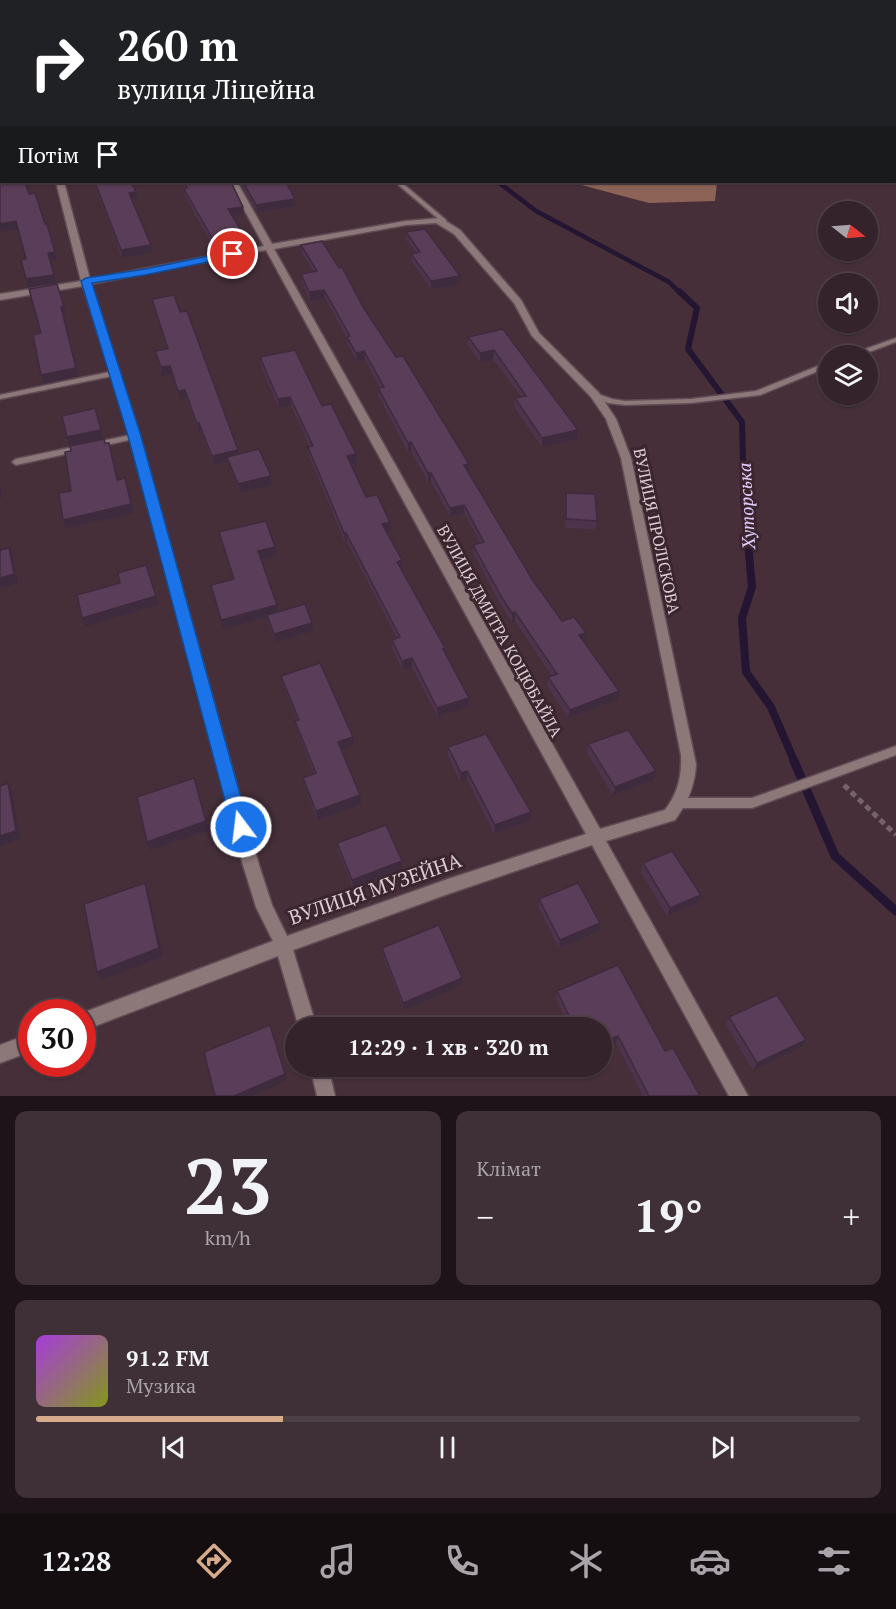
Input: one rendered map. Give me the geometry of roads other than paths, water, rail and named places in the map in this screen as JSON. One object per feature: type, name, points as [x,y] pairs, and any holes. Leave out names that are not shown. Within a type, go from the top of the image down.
[{"type":"street","points":[[60,183],[86,281],[135,436],[250,865],[264,907],[283,945],[305,1017]]},
{"type":"street","name":"ВУЛИЦЯ ДМИТРА КОЦЮБАЙЛА","points":[[234,183],[739,1096]]},
{"type":"street","points":[[0,297],[406,223],[436,219],[444,221]]},
{"type":"street","name":"ВУЛИЦЯ ПРОЛІСКОВА","points":[[444,221],[462,238],[518,302],[535,334],[595,395],[611,419],[626,458],[654,597],[669,658],[690,774],[680,803]]},
{"type":"street","name":"ВУЛИЦЯ МУЗЕЙНА","points":[[96,1017],[283,945],[595,837],[670,815],[680,803]]},
{"type":"street","points":[[0,1054],[18,1047]]},
{"type":"street","points":[[322,1077],[326,1096]]},
{"type":"lane","points":[[399,183],[444,221]]},
{"type":"lane","points":[[878,346],[896,340]]},
{"type":"lane","points":[[595,395],[625,403],[692,401],[757,393],[818,368]]},
{"type":"lane","points":[[0,397],[114,372]]},
{"type":"lane","points":[[16,462],[135,436]]},
{"type":"lane","points":[[680,803],[752,803],[896,750]]},
{"type":"waterway","name":"Хуторська","points":[[499,183],[536,211],[669,282],[680,293]]},
{"type":"waterway","name":"Хуторська","points":[[679,291],[697,308],[688,349],[742,422],[744,500]]},
{"type":"waterway","name":"Хуторська","points":[[744,498],[752,587],[742,618],[746,672],[771,707],[795,763]]},
{"type":"waterway","name":"Хуторська","points":[[794,761],[835,856],[896,911]]}]
